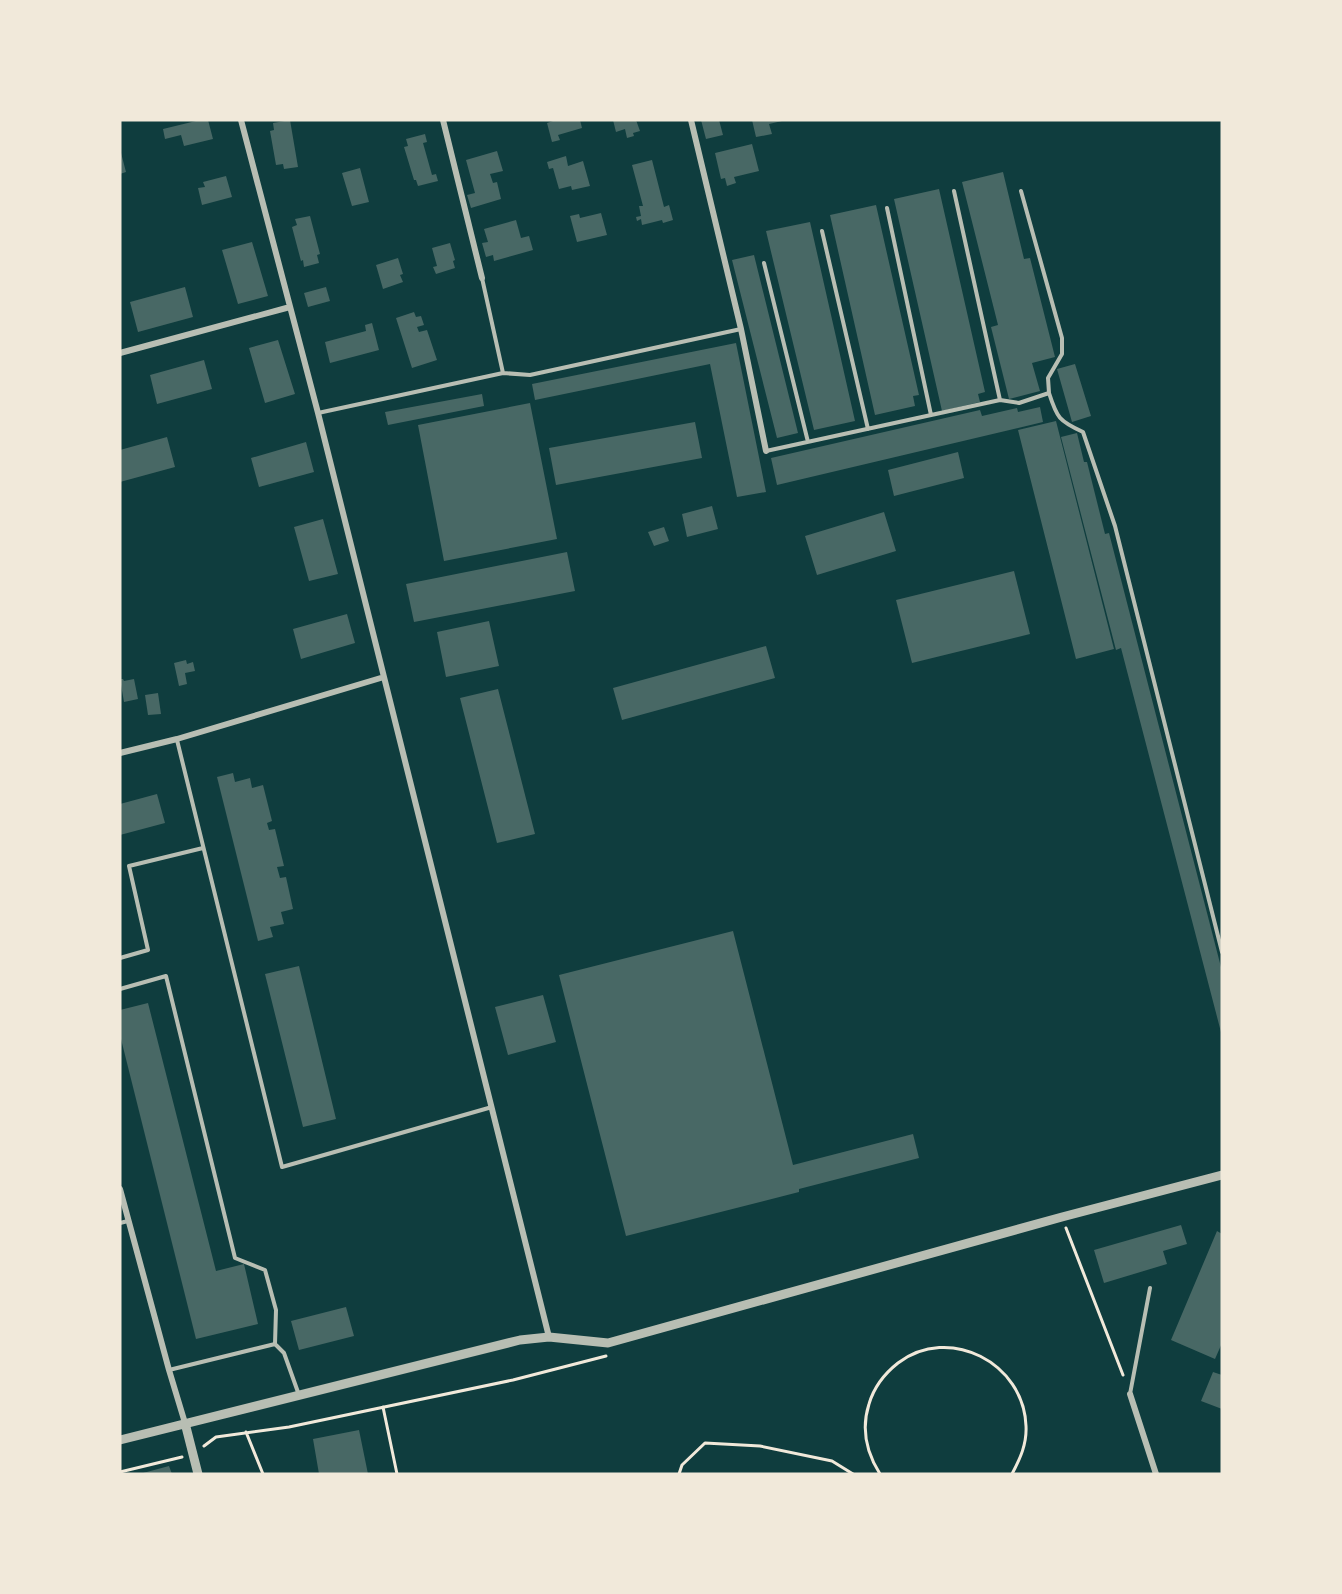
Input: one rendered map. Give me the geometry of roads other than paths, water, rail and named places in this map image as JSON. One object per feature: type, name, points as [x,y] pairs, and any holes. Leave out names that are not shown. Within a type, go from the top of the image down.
[{"type":"street","points":[[241,120],[318,413],[549,1336]]},
{"type":"street","points":[[442,120],[482,278]]},
{"type":"street","points":[[691,120],[741,329],[766,451]]},
{"type":"street","points":[[120,353],[290,307]]},
{"type":"street","points":[[120,753],[177,739],[384,677]]},
{"type":"street","points":[[120,1440],[520,1340],[549,1336],[608,1343],[1222,1174]]},
{"type":"street","points":[[120,1190],[198,1474]]},
{"type":"street","points":[[1130,1394],[1156,1474]]},
{"type":"lane","points":[[954,191],[1000,400]]},
{"type":"lane","points":[[1021,191],[1062,338],[1062,354],[1048,378],[1049,393],[1056,413],[1068,425],[1083,432],[1114,526],[1222,952]]},
{"type":"lane","points":[[886,208],[931,415]]},
{"type":"lane","points":[[822,231],[868,429]]},
{"type":"lane","points":[[764,263],[808,442]]},
{"type":"lane","points":[[482,278],[504,373]]},
{"type":"lane","points":[[318,413],[504,373],[530,375],[741,329]]},
{"type":"lane","points":[[766,451],[1000,400],[1019,403],[1049,393]]},
{"type":"lane","points":[[177,739],[282,1167],[492,1107]]},
{"type":"lane","points":[[120,958],[148,950],[129,866],[203,848]]},
{"type":"lane","points":[[120,988],[166,976],[235,1258],[265,1270],[276,1310],[275,1344],[284,1353],[299,1395]]},
{"type":"lane","points":[[120,1223],[128,1221]]},
{"type":"lane","points":[[1130,1394],[1150,1288]]},
{"type":"lane","points":[[169,1370],[275,1344]]}]
